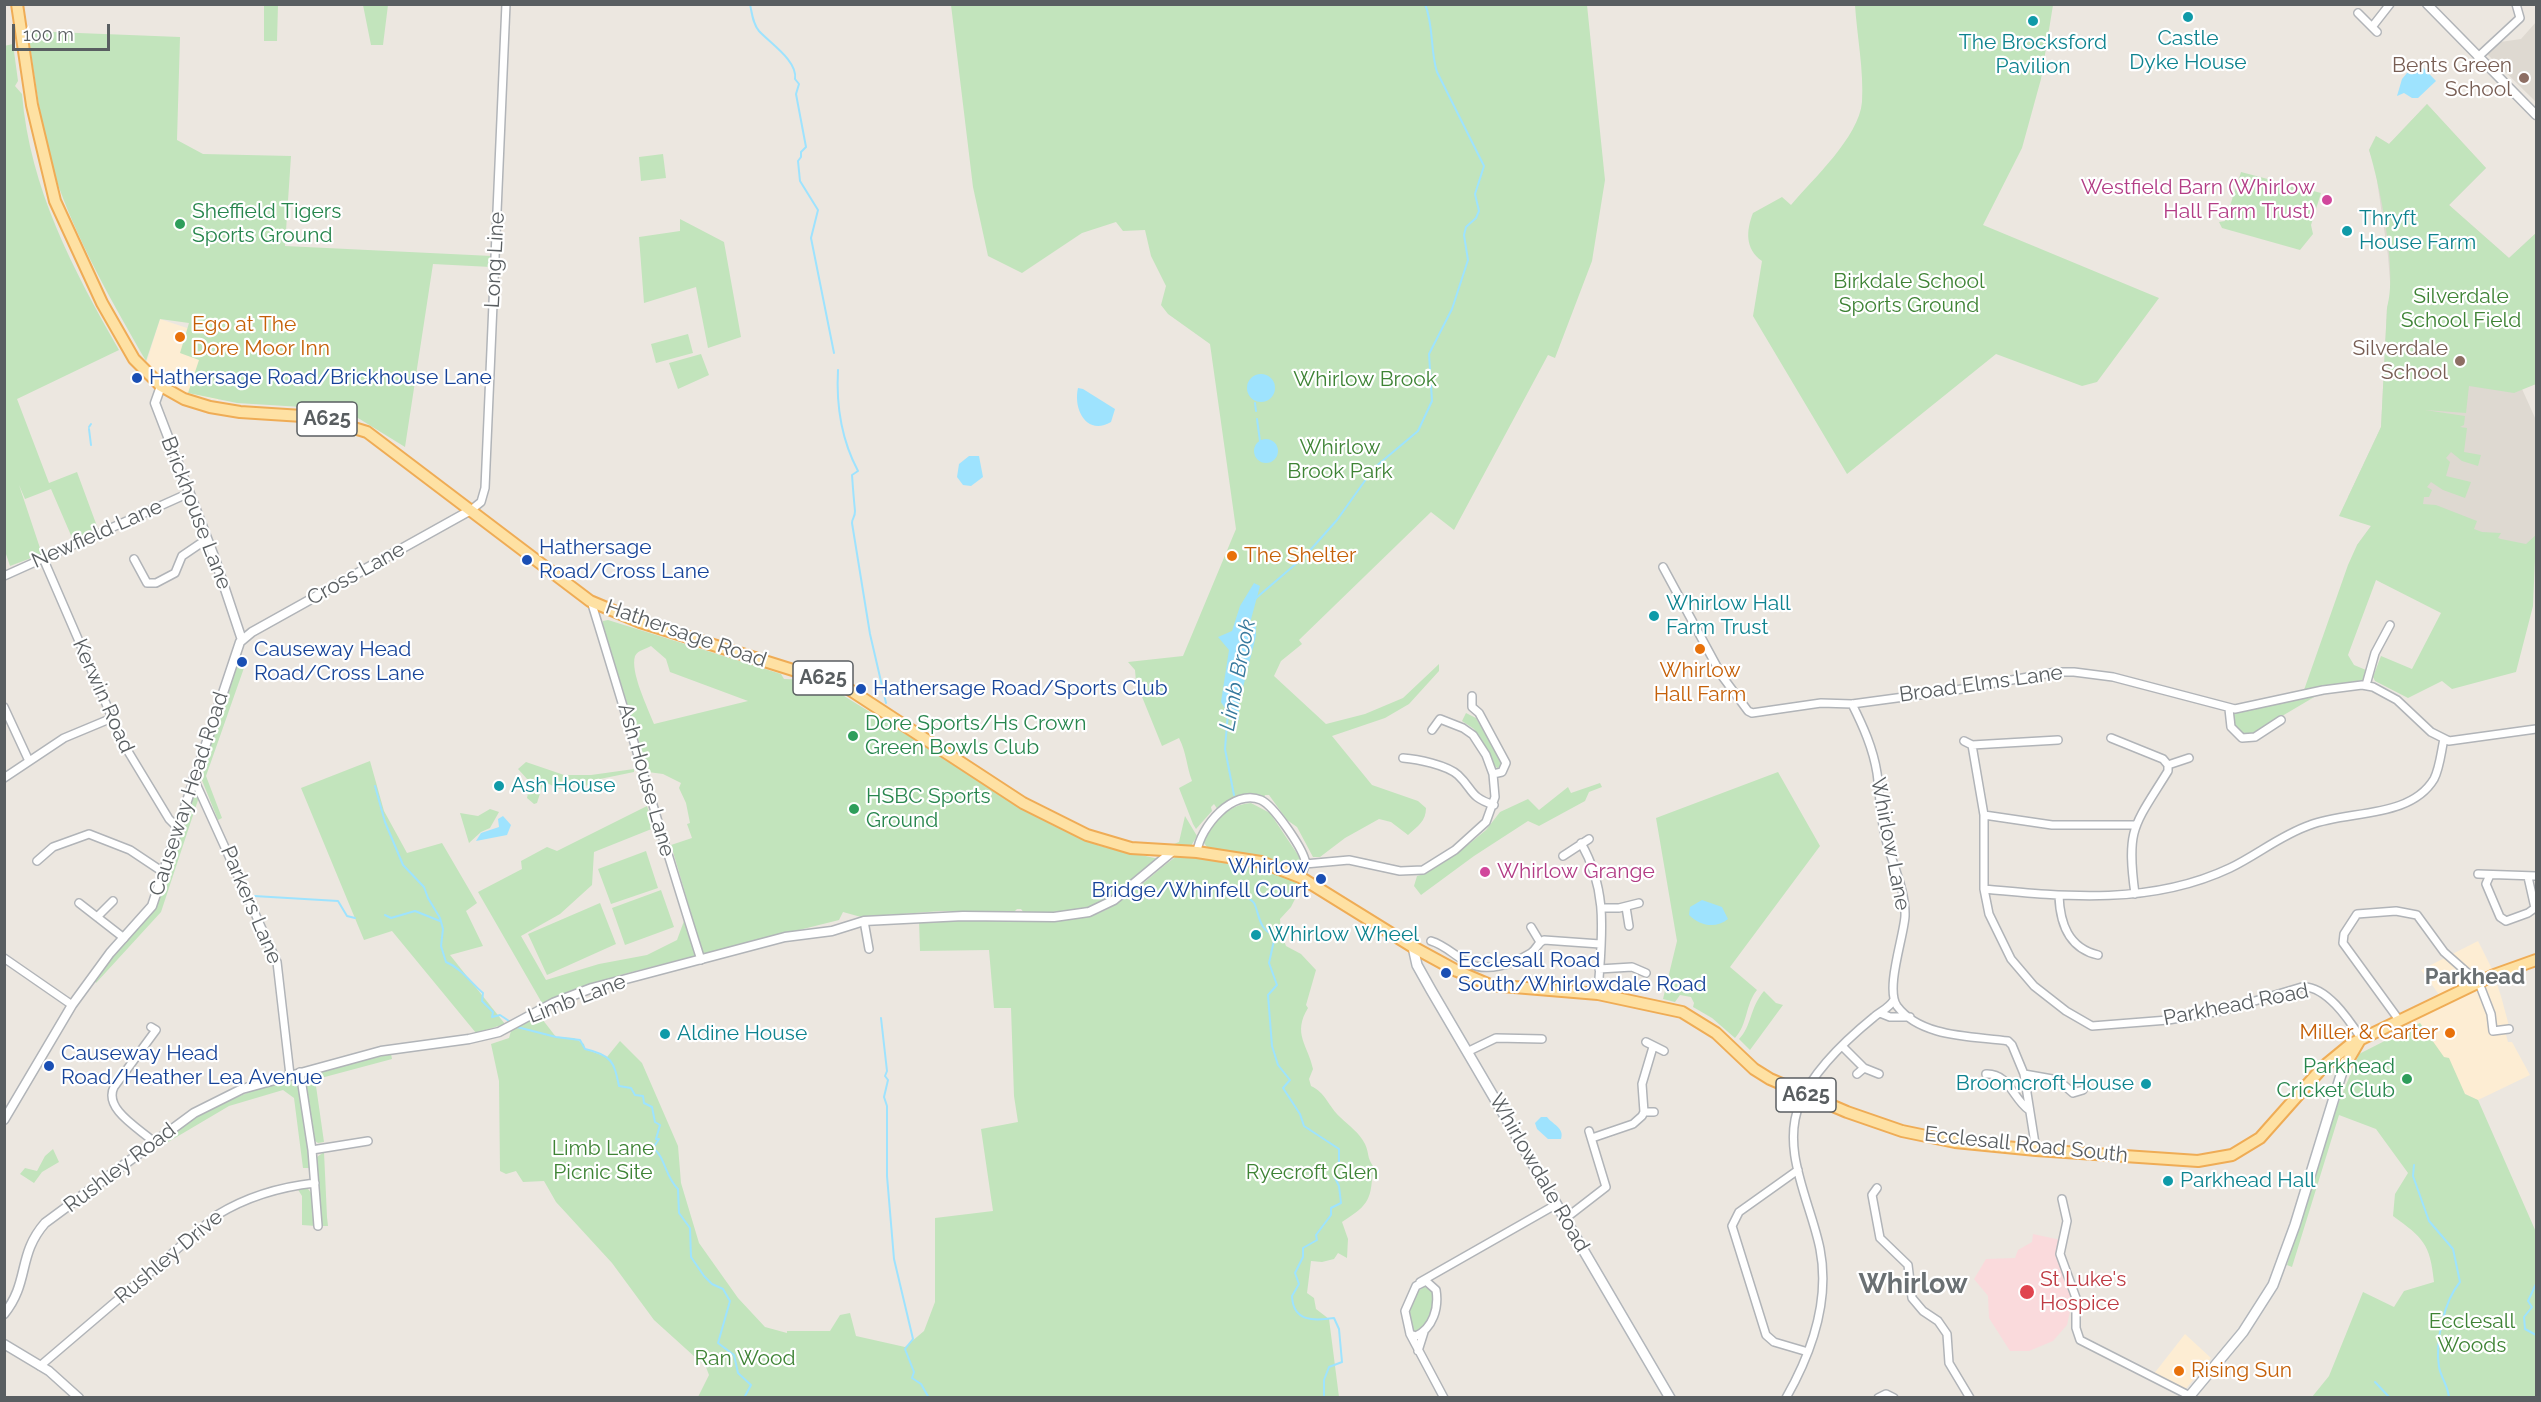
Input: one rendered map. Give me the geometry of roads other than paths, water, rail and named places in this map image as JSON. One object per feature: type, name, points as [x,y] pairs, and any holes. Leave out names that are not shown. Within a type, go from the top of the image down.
[{"type":"main road","name":"A625","points":[[17,4],[32,105],[48,177],[58,207],[102,303],[134,359],[161,386],[184,399],[210,407],[240,412],[318,417],[354,426],[381,442],[471,510]]},
{"type":"main road","name":"Hathersage Road","points":[[471,510],[590,600],[650,626],[835,682],[859,694],[933,745],[1046,816],[1087,835],[1119,846],[1173,852]]},
{"type":"main road","name":"Ecclesall Road South","points":[[1173,852],[1197,852],[1261,862],[1300,878],[1413,947],[1457,971],[1490,985],[1598,994],[1682,1012],[1716,1033],[1754,1069],[1804,1095],[1902,1131],[1955,1142],[2036,1150],[2198,1161],[2221,1159],[2250,1146],[2260,1138],[2323,1067],[2344,1048],[2479,983],[2536,960]]},
{"type":"main road","name":"Whirlowdale Road","points":[[1413,947],[1417,965],[1670,1398]]},
{"type":"main road","points":[[2189,1396],[2243,1332],[2273,1285],[2295,1225],[2343,1069],[2361,1038]]},
{"type":"main road","points":[[2343,1069],[2344,1048]]},
{"type":"main road","points":[[2323,1067],[2333,1065],[2343,1069]]},
{"type":"street","name":"Long Line","points":[[471,510],[481,502],[485,488],[506,4]]},
{"type":"street","points":[[2358,13],[2374,29],[2390,4]]},
{"type":"street","points":[[2427,4],[2536,115]]},
{"type":"street","points":[[2478,57],[2520,18],[2516,4]]},
{"type":"street","name":"Brickhouse Lane","points":[[161,386],[155,403],[207,539],[242,640]]},
{"type":"street","name":"Newfield Lane","points":[[4,576],[189,493]]},
{"type":"street","name":"Cross Lane","points":[[242,640],[471,510]]},
{"type":"street","points":[[134,559],[147,583],[156,583],[175,573],[182,556],[207,539]]},
{"type":"street","name":"Kerwin Road","points":[[43,558],[129,754],[176,826]]},
{"type":"street","name":"Broad Elms Lane","points":[[1663,567],[1722,676],[1748,711],[1770,711],[1821,702],[1852,704],[1956,690],[2056,672],[2074,672],[2113,677],[2159,691],[2216,702],[2229,709],[2244,708],[2351,685],[2366,686],[2397,700],[2432,732],[2444,739]]},
{"type":"street","name":"Ash House Lane","points":[[590,600],[631,728],[644,782],[701,960]]},
{"type":"street","points":[[2366,686],[2374,653],[2390,625]]},
{"type":"street","name":"Causeway Head Road","points":[[6,1115],[72,1005],[152,906],[176,826],[236,650],[242,640]]},
{"type":"street","points":[[1472,696],[1472,707],[1479,713],[1506,763],[1502,772],[1493,774]]},
{"type":"street","name":"Whirlow Lane","points":[[1852,704],[1866,733],[1876,770],[1885,834],[1903,899],[1905,915],[1896,964],[1894,1000]]},
{"type":"street","points":[[4,707],[29,760]]},
{"type":"street","points":[[2229,709],[2231,727],[2242,738],[2255,737],[2281,720]]},
{"type":"street","points":[[4,778],[64,738],[112,718]]},
{"type":"street","points":[[1305,864],[1349,860],[1400,871],[1423,870],[1438,863],[1477,832],[1486,822],[1494,805],[1493,774],[1473,735],[1463,728],[1440,719],[1432,730]]},
{"type":"street","points":[[1984,889],[2059,896],[2135,894],[2208,877],[2239,863],[2290,833],[2325,819],[2407,803],[2434,779],[2444,739],[2456,741],[2536,729]]},
{"type":"street","points":[[2111,738],[2163,759],[2168,765],[2168,771],[2134,825],[2130,857],[2135,894]]},
{"type":"street","points":[[1964,741],[1972,745],[2058,740]]},
{"type":"street","name":"Parkhead Road","points":[[1972,745],[1973,764],[1984,815],[1984,889],[1995,929],[2011,959],[2050,999],[2087,1024],[2122,1024],[2197,1017],[2308,987],[2318,989],[2324,994],[2361,1038]]},
{"type":"street","points":[[1403,758],[1450,770],[1460,777],[1472,795],[1494,805]]},
{"type":"street","points":[[2168,765],[2189,758]]},
{"type":"street","name":"Parkers Lane","points":[[193,777],[218,826],[277,962],[290,1075]]},
{"type":"street","points":[[1197,852],[1201,835],[1209,822],[1231,805],[1244,799],[1255,798],[1268,804],[1278,815],[1305,864],[1300,878]]},
{"type":"street","points":[[1984,815],[2052,825],[2134,825]]},
{"type":"street","points":[[37,861],[53,847],[88,834],[130,850],[163,872]]},
{"type":"street","points":[[1563,856],[1589,840]]},
{"type":"street","points":[[1581,843],[1590,858],[1602,908],[1598,994]]},
{"type":"street","name":"Limb Lane","points":[[290,1075],[381,1051],[469,1039],[499,1032],[553,1003],[592,988],[785,937],[832,931],[864,921],[963,916],[1046,918],[1084,913],[1114,900],[1173,852]]},
{"type":"street","points":[[2478,874],[2536,876]]},
{"type":"street","points":[[2490,875],[2486,884],[2500,917],[2506,921],[2528,914],[2535,908],[2528,877]]},
{"type":"street","points":[[2059,896],[2064,929],[2076,944],[2098,955]]},
{"type":"street","points":[[97,917],[113,901]]},
{"type":"street","points":[[79,903],[124,938]]},
{"type":"street","points":[[1602,908],[1626,907],[1639,903]]},
{"type":"street","points":[[1626,907],[1629,926]]},
{"type":"street","points":[[2399,1020],[2343,943],[2344,934],[2357,914],[2396,911],[2417,915],[2444,951],[2479,983],[2491,1014],[2493,1031],[2509,1029]]},
{"type":"street","points":[[864,921],[869,949]]},
{"type":"street","points":[[1532,927],[1540,942]]},
{"type":"street","points":[[1441,935],[1434,942],[1466,962],[1485,968],[1494,968],[1531,953],[1540,942]]},
{"type":"street","points":[[1540,942],[1600,944]]},
{"type":"street","points":[[4,958],[72,1005]]},
{"type":"street","points":[[1599,969],[1632,967],[1646,973]]},
{"type":"street","points":[[1786,1398],[1808,1352],[1819,1315],[1821,1261],[1798,1170],[1794,1133],[1796,1115],[1804,1095],[1842,1046],[1894,1000],[1910,1017]]},
{"type":"street","points":[[1880,1013],[1890,1017],[1910,1017],[1950,1034],[2008,1041],[2018,1053],[2024,1074],[2036,1150]]},
{"type":"street","points":[[154,1142],[120,1113],[113,1105],[111,1096],[114,1087],[157,1029]]},
{"type":"street","points":[[1467,1052],[1496,1038],[1542,1039]]},
{"type":"street","points":[[1530,1040],[1530,1051]]},
{"type":"street","points":[[1646,1042],[1664,1051]]},
{"type":"street","points":[[1842,1046],[1864,1068],[1879,1074]]},
{"type":"street","points":[[1566,1218],[1606,1187],[1590,1134],[1633,1124],[1644,1112],[1642,1084],[1653,1047]]},
{"type":"street","points":[[1857,1074],[1864,1068]]},
{"type":"street","points":[[300,1072],[312,1150],[318,1226]]},
{"type":"street","points":[[1986,1074],[1999,1076],[2005,1081],[2020,1104],[2029,1110]]},
{"type":"street","points":[[2024,1074],[2058,1080],[2073,1093],[2083,1090]]},
{"type":"street","name":"Rushley Road","points":[[4,1314],[21,1286],[26,1254],[39,1231],[154,1142],[208,1104],[242,1089],[290,1075]]},
{"type":"street","points":[[1644,1112],[1654,1112]]},
{"type":"street","points":[[312,1150],[368,1141]]},
{"type":"street","points":[[1798,1170],[1739,1212],[1732,1226],[1766,1335],[1774,1342],[1808,1352]]},
{"type":"street","name":"Rushley Drive","points":[[40,1366],[217,1215],[240,1202],[270,1190],[315,1183]]},
{"type":"street","points":[[1876,1188],[1872,1195],[1880,1238],[1908,1265],[1910,1290],[1916,1305],[1938,1321],[1947,1334],[1949,1363],[1970,1398]]},
{"type":"street","points":[[2062,1199],[2067,1221],[2060,1254],[2076,1298],[2076,1328],[2080,1340],[2189,1396]]},
{"type":"street","points":[[1444,1398],[1410,1334],[1405,1311],[1409,1297],[1420,1282],[1557,1204]]},
{"type":"street","points":[[1418,1351],[1424,1332],[1435,1312],[1440,1272]]},
{"type":"street","points":[[1420,1282],[1426,1281],[1436,1290]]},
{"type":"street","points":[[1410,1334],[1416,1336],[1424,1332]]},
{"type":"street","points":[[4,1344],[40,1366],[79,1398]]},
{"type":"street","points":[[1878,1398],[1889,1394],[1894,1398]]},
{"type":"water","points":[[2417,61],[2436,81],[2418,98],[2412,98],[2404,93],[2397,96],[2402,79]]},
{"type":"water","points":[[1261,374],[1271,378],[1275,388],[1271,398],[1261,402],[1251,398],[1247,388],[1251,378]]},
{"type":"water","points":[[1078,388],[1115,409],[1111,422],[1095,426],[1084,418],[1078,405]]},
{"type":"water","points":[[1266,439],[1274,443],[1278,451],[1274,459],[1266,463],[1258,459],[1254,451],[1258,443]]},
{"type":"water","points":[[969,456],[979,456],[983,477],[971,486],[963,485],[957,477],[959,464]]},
{"type":"water","points":[[1254,583],[1260,586],[1250,623],[1256,625],[1256,636],[1239,703],[1239,720],[1228,713],[1221,702],[1229,650],[1218,637],[1232,631],[1240,606]]},
{"type":"water","points":[[503,816],[511,825],[507,835],[476,841],[481,833],[499,827],[498,819]]},
{"type":"water","points":[[1702,900],[1722,907],[1728,919],[1718,924],[1708,925],[1693,919],[1689,915],[1690,907]]},
{"type":"water","points":[[1541,1117],[1547,1117],[1557,1126],[1562,1135],[1561,1139],[1548,1139],[1537,1129],[1535,1123]]},
{"type":"waterway","points":[[750,4],[757,28],[788,59],[799,84],[796,94],[806,147],[801,152],[798,161],[800,181],[818,210],[811,238],[834,353]]},
{"type":"waterway","name":"Limb Brook","points":[[1255,599],[1305,556],[1337,520],[1374,468],[1418,431],[1432,401],[1429,354],[1452,309],[1468,260],[1464,235],[1466,227],[1476,218],[1479,211],[1475,194],[1484,166],[1437,72],[1430,21],[1425,4]]},
{"type":"waterway","points":[[838,370],[841,422],[847,447],[858,471],[852,475],[855,511],[852,523],[870,634],[886,703]]},
{"type":"waterway","points":[[1255,403],[1256,411]]},
{"type":"waterway","points":[[1257,419],[1260,441]]},
{"type":"waterway","points":[[89,429],[91,445]]},
{"type":"waterway","name":"Limb Brook","points":[[1228,712],[1225,749],[1234,795]]},
{"type":"waterway","points":[[375,786],[385,822],[403,865],[424,887],[440,918],[443,929],[441,946],[446,962],[461,972],[483,993],[482,1001],[493,1012],[492,1017],[500,1015],[509,1021]]},
{"type":"waterway","name":"Limb Brook","points":[[1243,887],[1244,895],[1254,904],[1263,927],[1275,936],[1269,963],[1277,985],[1268,995],[1272,1046],[1278,1065],[1290,1080],[1283,1088],[1300,1114],[1304,1126],[1339,1149],[1339,1163],[1334,1176],[1339,1186],[1341,1203],[1331,1208],[1331,1215],[1316,1235],[1317,1240],[1303,1248],[1303,1257],[1295,1273],[1299,1284],[1292,1296],[1293,1305],[1300,1315],[1312,1319],[1334,1318],[1339,1329],[1342,1362],[1329,1367],[1324,1380],[1324,1398]]},
{"type":"waterway","points":[[254,896],[338,901],[347,916],[355,918]]},
{"type":"waterway","points":[[385,915],[391,918],[415,911],[440,921]]},
{"type":"waterway","points":[[881,1018],[887,1071],[885,1076],[888,1080],[884,1097],[887,1106],[887,1176],[894,1259],[913,1339],[905,1349],[914,1372],[912,1378],[921,1384],[929,1398]]},
{"type":"waterway","points":[[517,1027],[556,1037],[580,1040],[585,1049],[601,1054],[610,1061],[619,1086],[631,1088],[635,1095],[643,1096],[644,1103],[652,1107],[655,1122],[660,1125],[656,1139],[659,1139],[653,1148],[660,1156],[670,1179],[678,1189],[679,1213],[690,1228],[691,1257],[704,1276],[712,1284],[723,1289],[730,1301],[718,1343],[734,1355],[738,1373],[751,1385],[744,1398]]},
{"type":"waterway","points":[[2414,1165],[2413,1176],[2429,1221],[2453,1249],[2460,1282],[2445,1311],[2438,1346],[2439,1367],[2449,1398]]},
{"type":"waterway","points":[[2536,1284],[2528,1301],[2532,1307],[2524,1317],[2525,1329],[2536,1335]]},
{"type":"waterway","points":[[2375,1382],[2390,1398]]},
{"type":"place","name":"Castle Dyke House","points":[[2188,17]]},
{"type":"place","name":"The Brocksford Pavilion","points":[[2033,21]]},
{"type":"place","name":"Bents Green School","points":[[2524,78]]},
{"type":"place","name":"Westfield Barn (Whirlow Hall Farm Trust)","points":[[2327,200]]},
{"type":"place","name":"Sheffield Tigers Sports Ground","points":[[180,224]]},
{"type":"place","name":"Thryft House Farm","points":[[2347,231]]},
{"type":"place","name":"Ego at The Dore Moor Inn","points":[[180,337]]},
{"type":"place","name":"Silverdale School","points":[[2460,361]]},
{"type":"place","name":"Hathersage Road/Brickhouse Lane","points":[[137,378]]},
{"type":"place","name":"The Shelter","points":[[1232,556]]},
{"type":"place","name":"Hathersage Road/Cross Lane","points":[[527,560]]},
{"type":"place","name":"Whirlow Hall Farm Trust","points":[[1654,616]]},
{"type":"place","name":"Whirlow Hall Farm","points":[[1700,649]]},
{"type":"place","name":"Causeway Head Road/Cross Lane","points":[[242,662]]},
{"type":"place","name":"Hathersage Road/Sports Club","points":[[861,689]]},
{"type":"place","name":"Dore Sports/Hs Crown Green Bowls Club","points":[[853,736]]},
{"type":"place","name":"Ash House","points":[[499,786]]},
{"type":"place","name":"HSBC Sports Ground","points":[[854,809]]},
{"type":"place","name":"Whirlow Grange","points":[[1485,872]]},
{"type":"place","name":"Whirlow Bridge/Whinfell Court","points":[[1321,879]]},
{"type":"place","name":"Whirlow Wheel","points":[[1256,935]]},
{"type":"place","name":"Ecclesall Road South/Whirlowdale Road","points":[[1446,973]]},
{"type":"place","name":"Miller & Carter","points":[[2450,1033]]},
{"type":"place","name":"Aldine House","points":[[665,1034]]},
{"type":"place","name":"Causeway Head Road/Heather Lea Avenue","points":[[49,1066]]},
{"type":"place","name":"Parkhead Cricket Club","points":[[2407,1079]]},
{"type":"place","name":"Broomcroft House","points":[[2146,1084]]},
{"type":"place","name":"Parkhead Hall","points":[[2168,1181]]},
{"type":"place","name":"St Luke's Hospice","points":[[2027,1292]]},
{"type":"place","name":"Rising Sun","points":[[2179,1371]]},
{"type":"district","name":"Parkhead","points":[[2475,977]]},
{"type":"district","name":"Whirlow","points":[[1913,1285]]},
{"type":"park label","name":"Birkdale School Sports Ground","points":[[1909,294]]},
{"type":"park label","name":"Silverdale School Field","points":[[2461,309]]},
{"type":"park label","name":"Whirlow Brook","points":[[1365,380]]},
{"type":"park label","name":"Whirlow Brook Park","points":[[1340,460]]},
{"type":"park label","name":"Limb Lane Picnic Site","points":[[603,1161]]},
{"type":"park label","name":"Ryecroft Glen","points":[[1312,1173]]},
{"type":"park label","name":"Ecclesall Woods","points":[[2472,1334]]},
{"type":"park label","name":"Ran Wood","points":[[745,1359]]}]
